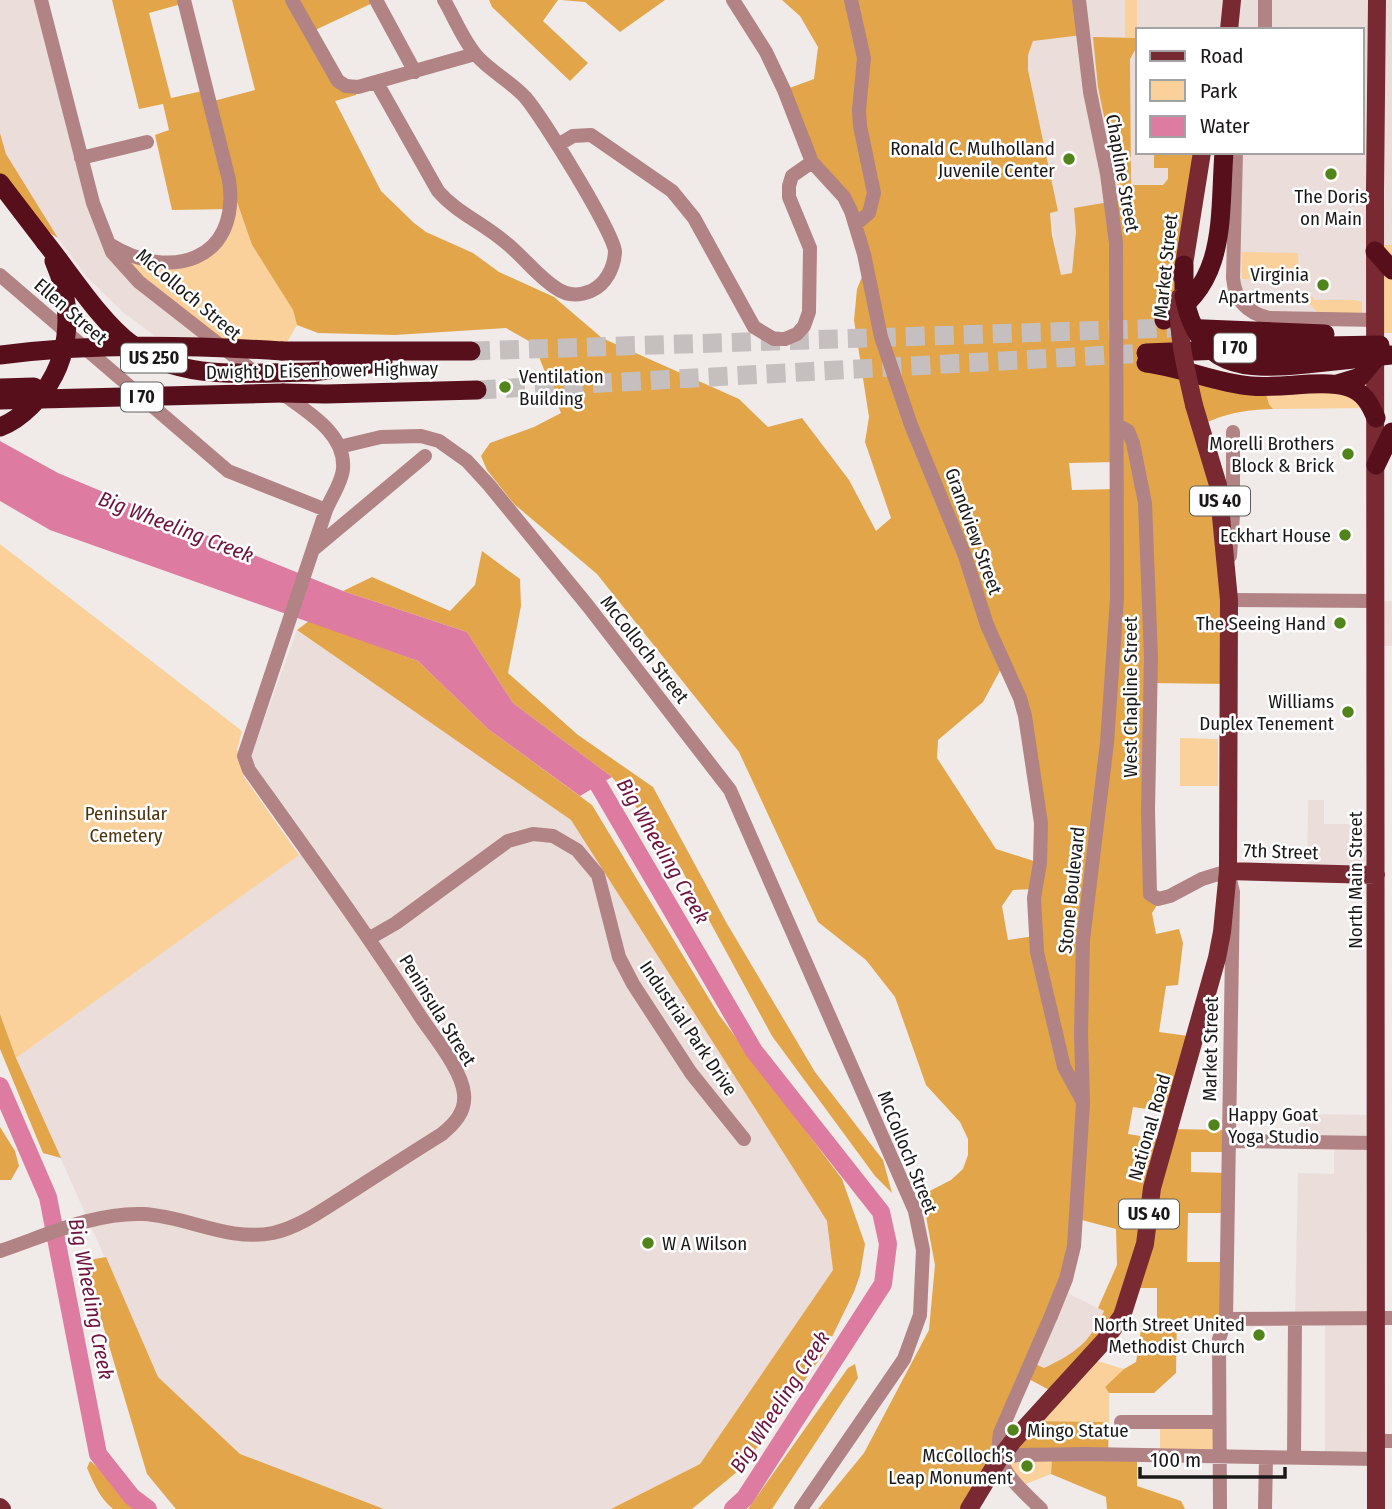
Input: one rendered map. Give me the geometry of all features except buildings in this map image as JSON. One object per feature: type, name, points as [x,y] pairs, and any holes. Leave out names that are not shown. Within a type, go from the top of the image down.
[{"type":"highway","name":"I 70","points":[[1224,154],[1216,248],[1211,270],[1191,302],[1168,324],[1392,345]]},
{"type":"highway","name":"US 250","points":[[0,183],[45,242]]},
{"type":"highway","points":[[0,427],[25,412],[40,397],[56,373],[63,353],[67,335],[66,299],[60,275],[45,242]]},
{"type":"highway","name":"Dwight D Eisenhower Highway","points":[[0,355],[113,345],[194,346],[282,351],[471,351],[313,372],[196,370],[174,366],[150,357],[130,344],[111,326],[45,242]]},
{"type":"highway","points":[[1375,251],[1392,270]]},
{"type":"highway","points":[[1184,265],[1181,297],[1191,326],[1212,351],[1239,364],[1276,367],[1384,356]]},
{"type":"highway","name":"I 70","points":[[1333,385],[1245,386],[1146,358],[1392,334]]},
{"type":"highway","points":[[1333,385],[1360,377],[1384,356]]},
{"type":"highway","name":"US 250","points":[[0,388],[140,384],[213,386],[283,393]]},
{"type":"highway","points":[[1333,385],[1345,386],[1359,392],[1369,402],[1376,418]]},
{"type":"highway","name":"Dwight D Eisenhower Highway","points":[[0,400],[477,390]]},
{"type":"highway","points":[[1376,465],[1392,432]]},
{"type":"main road","points":[[1229,28],[1232,0]]},
{"type":"main road","name":"North Main Street","points":[[1376,1509],[1376,1459],[1384,1441],[1383,1318],[1375,1143],[1376,418],[1384,356],[1376,320],[1377,0]]},
{"type":"main road","name":"Market Street","points":[[1184,265],[1202,154]]},
{"type":"main road","name":"Market Street","points":[[1181,297],[1178,323],[1184,367],[1218,485],[1228,594],[1227,871]]},
{"type":"main road","name":"7th Street","points":[[1227,871],[1376,875]]},
{"type":"main road","name":"National Road","points":[[969,1509],[999,1459],[1038,1412],[1105,1340],[1122,1316],[1145,1244],[1152,1188],[1217,958],[1227,871]]},
{"type":"street","name":"McColloch Street","points":[[41,0],[93,203],[107,242],[121,264],[143,285],[321,424],[335,438],[339,447],[372,439],[412,436],[439,441],[467,461],[579,596],[730,790],[915,1211],[923,1250],[920,1315],[904,1359],[801,1509]]},
{"type":"street","points":[[143,285],[142,275],[149,267],[186,262],[208,251],[222,235],[231,209],[229,180],[184,0]]},
{"type":"street","points":[[292,0],[338,81],[346,86],[358,87],[377,83],[475,54]]},
{"type":"street","points":[[376,0],[415,72]]},
{"type":"street","points":[[377,83],[438,191],[447,202],[504,240],[555,288],[577,295],[597,288],[606,280],[615,251],[610,234],[558,145],[525,97],[475,54],[444,0]]},
{"type":"street","name":"Grandview Street","points":[[733,0],[766,52],[812,162],[844,197],[856,224],[881,337],[911,425],[965,556],[987,625],[1020,698],[1041,824],[1041,854],[1034,898],[1037,952],[1064,1067],[1083,1103]]},
{"type":"street","points":[[850,0],[864,58],[859,110],[874,193],[869,213],[856,224]]},
{"type":"street","name":"Chapline Street","points":[[1079,0],[1090,92],[1114,223],[1115,311]]},
{"type":"street","points":[[1265,0],[1265,28]]},
{"type":"street","points":[[558,145],[573,136],[591,135],[672,191],[694,218],[754,327],[774,339],[785,339],[797,334],[804,326],[809,312],[810,248],[789,197],[789,186],[792,176],[812,162]]},
{"type":"street","points":[[81,158],[147,142]]},
{"type":"street","points":[[1236,154],[1234,291],[1240,302],[1253,312],[1277,318],[1376,320]]},
{"type":"street","points":[[107,242],[142,259],[168,263]]},
{"type":"street","name":"Ellen Street","points":[[0,275],[228,471],[326,510]]},
{"type":"street","name":"Stone Boulevard","points":[[999,1459],[1000,1433],[1066,1279],[1074,1246],[1083,1103],[1083,940],[1107,743],[1117,598],[1115,311]]},
{"type":"street","points":[[321,424],[372,439]]},
{"type":"street","name":"West Chapline Street","points":[[1116,425],[1128,431],[1133,443],[1145,503],[1151,657],[1148,810],[1150,894],[1158,899],[1166,898],[1193,883],[1227,871]]},
{"type":"street","name":"Market Street","points":[[1228,594],[1233,515],[1233,432]]},
{"type":"street","name":"Peninsula Street","points":[[0,1251],[107,1216],[164,1216],[222,1233],[249,1236],[273,1233],[310,1217],[455,1123],[465,1100],[464,1090],[456,1072],[370,938],[249,770],[244,756],[326,510],[350,460],[372,439]]},
{"type":"street","points":[[339,447],[343,472]]},
{"type":"street","points":[[313,553],[425,456]]},
{"type":"street","points":[[1228,594],[1376,601]]},
{"type":"street","name":"Industrial Park Drive","points":[[370,938],[396,923],[508,841],[533,834],[553,836],[577,850],[598,875],[619,957],[633,984],[691,1073],[744,1139]]},
{"type":"street","name":"Market Street","points":[[1220,1509],[1219,1339],[1226,1319],[1233,892],[1227,871]]},
{"type":"street","points":[[1230,1141],[1375,1143]]},
{"type":"street","points":[[1226,1319],[1383,1318]]},
{"type":"street","points":[[1294,1458],[1295,1319]]},
{"type":"street","points":[[1121,1422],[1219,1422]]},
{"type":"street","points":[[1041,1509],[1006,1475],[999,1459],[1017,1455],[1064,1454],[1376,1459]]},
{"type":"street","points":[[1265,1509],[1266,1458]]},
{"type":"shaded area","points":[[0,0],[41,0],[101,228],[228,348],[170,347],[124,313],[86,276],[58,238],[6,154],[0,133]]},
{"type":"shaded area","points":[[112,0],[184,0],[185,3],[149,13],[171,98],[207,90],[210,102],[255,90],[232,0],[379,0],[311,32],[338,81],[358,87],[356,95],[335,101],[381,191],[426,232],[473,253],[499,272],[554,297],[602,338],[739,399],[768,427],[802,418],[849,480],[876,531],[891,518],[865,442],[869,417],[854,320],[857,289],[866,267],[856,224],[829,181],[784,90],[814,79],[818,47],[800,16],[782,0],[1079,0],[1082,35],[1033,41],[1028,55],[1028,70],[1058,211],[1050,213],[1061,275],[1072,273],[1076,232],[1074,208],[1121,200],[1098,87],[1093,37],[1136,38],[1136,48],[1130,59],[1131,185],[1163,185],[1168,179],[1168,168],[1154,168],[1154,154],[1202,154],[1184,367],[1264,387],[1273,409],[1235,413],[1199,426],[1211,457],[1228,684],[1151,683],[1149,889],[1161,899],[1152,913],[1156,934],[1179,929],[1183,943],[1178,985],[1166,986],[1159,1032],[1196,1037],[1174,1113],[1133,1107],[1128,1134],[1166,1140],[1169,1129],[1230,1130],[1229,1152],[1191,1152],[1191,1172],[1229,1173],[1228,1213],[1188,1213],[1187,1262],[1227,1262],[1226,1319],[1177,1318],[1176,1373],[1154,1393],[1109,1393],[1105,1387],[1136,1362],[1143,1317],[1157,1317],[1157,1288],[1132,1288],[1122,1316],[1055,1393],[1025,1377],[998,1442],[1030,1421],[1109,1422],[1108,1454],[1137,1455],[1137,1486],[1181,1501],[1185,1509],[1107,1509],[1106,1497],[1051,1474],[1052,1457],[1017,1455],[969,1509],[818,1509],[864,1453],[929,1330],[935,1265],[922,1195],[951,1180],[963,1169],[968,1155],[968,1139],[960,1122],[926,1085],[895,997],[866,960],[818,922],[739,752],[597,574],[514,504],[487,470],[481,456],[490,443],[534,427],[561,413],[534,344],[506,328],[395,335],[318,333],[297,325],[293,310],[252,245],[231,185],[231,209],[172,210],[155,135],[169,130],[163,104],[139,109]],"holes":[[[1117,462],[1118,489],[1072,490],[1069,463]],[[1003,665],[1025,716],[1040,863],[996,849],[937,758],[938,740],[983,702]],[[1035,889],[1035,936],[1008,940],[1002,906],[1013,890]],[[1078,1219],[1116,1229],[1117,1265],[1098,1308],[1104,1311],[1093,1331],[1080,1346],[1044,1368],[1031,1362],[1074,1246]]]},
{"type":"shaded area","points":[[489,0],[558,0],[543,21],[588,63],[570,81],[492,7]]},
{"type":"shaded area","points":[[561,0],[665,0],[620,32],[585,2]]},
{"type":"shaded area","points":[[1079,0],[1392,0],[1392,245],[1379,245],[1380,319],[1269,318],[1240,302],[1236,154],[1364,154],[1364,28],[1136,28],[1136,154],[1196,154],[1069,344],[1050,212],[1058,211],[1028,70],[1028,55],[1033,41]]},
{"type":"shaded area","points":[[0,133],[6,154],[58,238],[29,220],[0,183]]},
{"type":"shaded area","points":[[482,551],[520,579],[521,606],[508,673],[578,735],[653,787],[726,922],[815,1072],[883,1160],[892,1193],[875,1176],[772,1036],[672,852],[612,777],[513,703],[467,632],[343,591],[372,577],[450,611],[475,585]]},
{"type":"shaded area","points":[[1376,601],[1392,601],[1392,646],[1376,646]]},
{"type":"shaded area","points":[[309,621],[418,661],[488,729],[592,805],[719,1015],[842,1179],[865,1244],[854,1292],[824,1353],[743,1467],[692,1509],[611,1509],[700,1464],[833,1270],[827,1221],[571,820],[297,630]]},
{"type":"shaded area","points":[[297,630],[571,820],[827,1221],[833,1270],[700,1464],[611,1509],[384,1509],[240,1454],[158,1377],[16,1058],[311,846],[250,759]]},
{"type":"shaded area","points":[[1308,800],[1324,800],[1324,824],[1376,824],[1376,875],[1307,873]]},
{"type":"shaded area","points":[[0,1014],[16,1058],[61,1158],[43,1153],[0,1049]]},
{"type":"shaded area","points":[[1299,1114],[1375,1115],[1376,1459],[1325,1459],[1325,1319],[1295,1319],[1298,1173],[1334,1174],[1334,1143],[1299,1142]]},
{"type":"shaded area","points":[[0,1127],[15,1151],[19,1166],[11,1180],[0,1180]]},
{"type":"shaded area","points":[[106,1257],[158,1377],[240,1454],[384,1509],[176,1509],[147,1474],[84,1261]]},
{"type":"shaded area","points":[[1061,1290],[1104,1311],[1096,1329],[1073,1355],[1044,1368],[1031,1362]]},
{"type":"shaded area","points":[[855,1364],[858,1378],[772,1509],[748,1509],[848,1368]]},
{"type":"shaded area","points":[[90,1461],[117,1483],[141,1509],[113,1509],[97,1490],[87,1468]]},
{"type":"green space","points":[[1125,0],[1137,0],[1136,38],[1125,37]]},
{"type":"green space","points":[[229,180],[252,245],[293,310],[297,325],[282,351],[228,348],[139,282],[120,250],[160,262],[215,245]]},
{"type":"green space","points":[[1375,245],[1392,245],[1392,333],[1376,333]]},
{"type":"green space","points":[[1242,252],[1298,253],[1299,280],[1242,279]]},
{"type":"green space","points":[[1308,297],[1313,297],[1314,300],[1362,302],[1362,313],[1318,313],[1309,303]]},
{"type":"green space","points":[[1333,385],[1371,408],[1273,409],[1264,387]]},
{"type":"green space","name":"Peninsular Cemetery","points":[[0,544],[242,731],[237,750],[244,777],[299,855],[16,1058],[0,1014]]},
{"type":"green space","points":[[1180,738],[1218,739],[1218,786],[1180,786]]},
{"type":"green space","points":[[1088,1358],[1124,1369],[1105,1387],[1109,1393],[1109,1422],[1030,1421]]},
{"type":"green space","points":[[1160,1422],[1219,1422],[1220,1457],[1160,1455]]},
{"type":"green space","points":[[1052,1457],[1051,1474],[1026,1484],[1009,1466],[1013,1459]]},
{"type":"water","points":[[0,441],[58,473],[232,546],[343,591],[467,632],[513,703],[612,777],[580,796],[488,729],[418,661],[50,530],[0,501]]},
{"type":"waterway","name":"Big Wheeling Creek","points":[[583,770],[595,779],[754,1051],[881,1212],[888,1244],[883,1284],[745,1498],[733,1509]]},
{"type":"waterway","name":"Big Wheeling Creek","points":[[0,1086],[48,1197],[98,1454],[132,1497],[148,1509]]},
{"type":"tunnel","points":[[471,351],[1171,328]]},
{"type":"tunnel","points":[[477,390],[1146,353]]},
{"type":"place","name":"Ronald C. Mulholland Juvenile Center","points":[[1069,159]]},
{"type":"place","name":"The Doris on Main","points":[[1331,174]]},
{"type":"place","name":"Virginia Apartments","points":[[1323,285]]},
{"type":"place","name":"Ventilation Building","points":[[505,387]]},
{"type":"place","name":"Morelli Brothers Block & Brick","points":[[1348,454]]},
{"type":"place","name":"Eckhart House","points":[[1345,535]]},
{"type":"place","name":"The Seeing Hand","points":[[1340,623]]},
{"type":"place","name":"Williams Duplex Tenement","points":[[1348,712]]},
{"type":"place","name":"Happy Goat Yoga Studio","points":[[1214,1125]]},
{"type":"place","name":"W A Wilson","points":[[648,1243]]},
{"type":"place","name":"North Street United Methodist Church","points":[[1259,1335]]},
{"type":"place","name":"Mingo Statue","points":[[1013,1430]]},
{"type":"place","name":"McColloch’s Leap Monument","points":[[1027,1466]]}]
